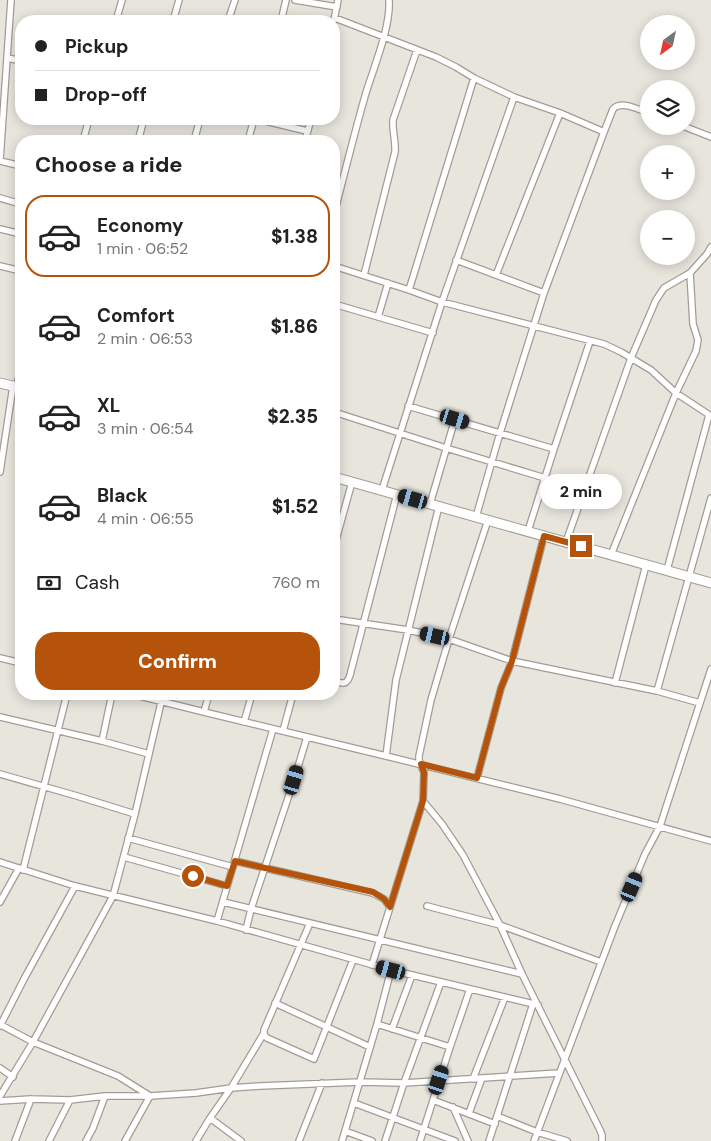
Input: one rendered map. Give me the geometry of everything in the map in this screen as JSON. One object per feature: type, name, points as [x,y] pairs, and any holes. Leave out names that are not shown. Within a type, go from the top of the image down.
[{"type":"main road","points":[[0,383],[15,387]]},
{"type":"main road","points":[[340,478],[711,583]]},
{"type":"street","points":[[11,0],[8,58],[2,98],[0,161],[15,165]]},
{"type":"street","points":[[118,15],[122,0]]},
{"type":"street","points":[[174,15],[178,0]]},
{"type":"street","points":[[230,15],[235,0]]},
{"type":"street","points":[[282,15],[286,0]]},
{"type":"street","points":[[295,0],[336,7]]},
{"type":"street","points":[[335,15],[338,0]]},
{"type":"street","points":[[340,191],[383,37],[389,13],[389,0]]},
{"type":"street","points":[[340,22],[417,50],[514,97],[560,113],[604,132]]},
{"type":"street","points":[[364,275],[395,152],[393,120],[417,50]]},
{"type":"street","points":[[8,58],[15,60]]},
{"type":"street","points":[[409,290],[474,78]]},
{"type":"street","points":[[382,490],[456,260],[514,97]]},
{"type":"street","points":[[476,517],[491,462],[544,293],[613,109],[616,106],[622,105],[640,110]]},
{"type":"street","points":[[496,275],[560,113]]},
{"type":"street","points":[[282,125],[307,131]]},
{"type":"street","points":[[306,135],[309,125]]},
{"type":"street","points":[[695,131],[711,137]]},
{"type":"street","points":[[0,198],[15,202]]},
{"type":"street","points":[[0,229],[15,233]]},
{"type":"street","points":[[566,542],[631,358],[656,300],[664,288],[690,273],[711,247]]},
{"type":"street","points":[[456,260],[544,293]]},
{"type":"street","points":[[0,266],[15,270]]},
{"type":"street","points":[[340,268],[442,302],[613,348],[650,370],[676,394],[710,415],[667,570]]},
{"type":"street","points":[[611,555],[676,394],[698,345],[693,324],[690,273]]},
{"type":"street","points":[[378,317],[388,283]]},
{"type":"street","points":[[340,306],[432,332]]},
{"type":"street","points":[[528,531],[590,341]]},
{"type":"street","points":[[0,472],[15,397]]},
{"type":"street","points":[[408,406],[554,450]]},
{"type":"street","points":[[340,414],[545,478]]},
{"type":"street","points":[[386,756],[396,680],[446,448],[455,419]]},
{"type":"street","points":[[340,525],[352,482]]},
{"type":"street","points":[[340,683],[345,683],[348,680],[397,494]]},
{"type":"street","points":[[657,691],[688,577],[708,521],[711,498]]},
{"type":"street","points":[[372,965],[423,801],[424,773],[419,756],[431,700],[448,639],[488,520]]},
{"type":"street","points":[[477,778],[501,688],[512,661],[544,536]]},
{"type":"street","points":[[615,682],[646,565]]},
{"type":"street","points":[[340,620],[408,630],[448,639],[512,661],[657,691],[700,703]]},
{"type":"street","points":[[0,658],[15,662]]},
{"type":"street","points":[[534,1141],[601,962],[646,854],[660,826],[711,669]]},
{"type":"street","points":[[0,902],[21,869],[66,700]]},
{"type":"street","points":[[102,741],[111,700]]},
{"type":"street","points":[[0,1096],[33,1042],[114,896],[161,700],[273,730],[421,764],[560,799],[711,841]]},
{"type":"street","points":[[204,712],[207,700]]},
{"type":"street","points":[[244,722],[250,700]]},
{"type":"street","points":[[283,731],[291,700]]},
{"type":"street","points":[[0,718],[102,741],[149,754]]},
{"type":"street","points":[[217,921],[273,730]]},
{"type":"street","points":[[246,930],[251,909],[307,737]]},
{"type":"street","points":[[0,774],[135,814]]},
{"type":"street","points":[[423,801],[442,824],[463,855],[500,925],[536,1005],[565,1058],[600,1130],[602,1141]]},
{"type":"street","points":[[128,838],[234,864],[265,868],[373,892],[384,899],[390,907]]},
{"type":"street","points":[[124,857],[227,886]]},
{"type":"street","points":[[0,862],[75,886],[217,921],[391,970],[536,1005]]},
{"type":"street","points":[[75,886],[0,1026],[33,1042],[118,1076],[150,1096]]},
{"type":"street","points":[[223,902],[522,974]]},
{"type":"street","points":[[426,906],[500,925],[601,962]]},
{"type":"street","points":[[196,1141],[264,1033],[310,923]]},
{"type":"street","points":[[264,1033],[267,1038],[314,1059],[353,960]]},
{"type":"street","points":[[342,1141],[391,970]]},
{"type":"street","points":[[392,1029],[412,975]]},
{"type":"street","points":[[385,1141],[441,982]]},
{"type":"street","points":[[420,1141],[470,989]]},
{"type":"street","points":[[473,1078],[504,997]]},
{"type":"street","points":[[275,1003],[370,1047]]},
{"type":"street","points":[[489,1141],[536,1005]]},
{"type":"street","points":[[377,1024],[450,1047]]},
{"type":"street","points":[[0,1068],[13,1077]]},
{"type":"street","points":[[0,1101],[150,1096],[260,1086],[360,1082],[404,1083],[559,1073]]},
{"type":"street","points":[[469,1113],[482,1078]]},
{"type":"street","points":[[299,1141],[322,1084]]},
{"type":"street","points":[[86,1141],[105,1096]]},
{"type":"street","points":[[125,1141],[150,1096]]},
{"type":"street","points":[[14,1141],[31,1099]]},
{"type":"street","points":[[49,1141],[70,1100]]},
{"type":"street","points":[[433,1100],[495,1124]]},
{"type":"street","points":[[354,1103],[454,1141]]},
{"type":"street","points":[[453,1107],[468,1141]]},
{"type":"street","points":[[497,1116],[537,1132],[567,1141]]},
{"type":"street","points":[[210,1118],[241,1141]]},
{"type":"street","points":[[345,1131],[372,1141]]},
{"type":"route","points":[[193,876],[227,886],[235,861],[373,892],[381,896],[390,907],[423,801],[424,773],[421,764],[477,778],[501,688],[512,661],[544,536],[581,546]]}]
